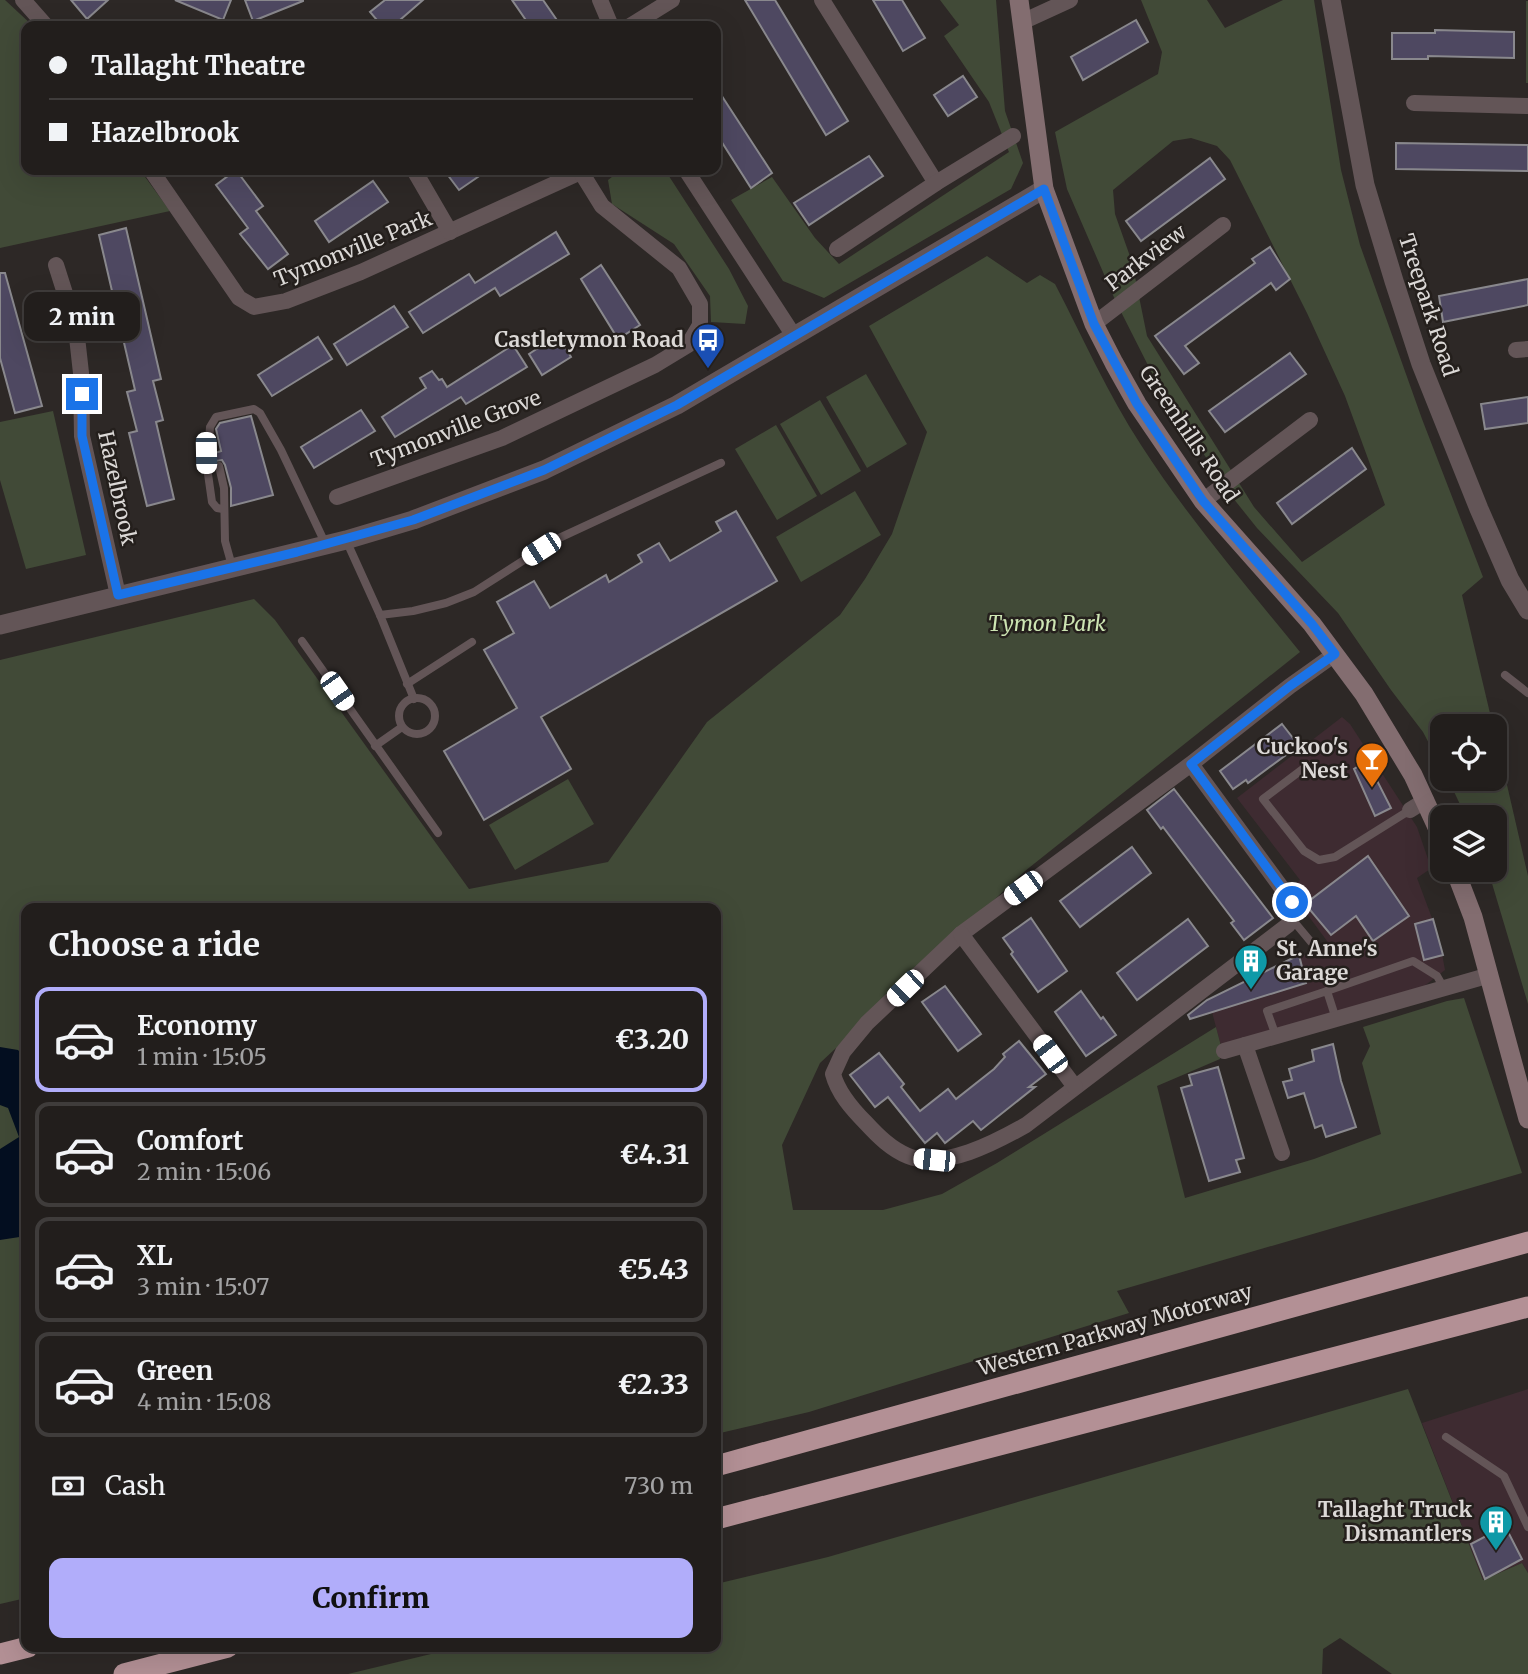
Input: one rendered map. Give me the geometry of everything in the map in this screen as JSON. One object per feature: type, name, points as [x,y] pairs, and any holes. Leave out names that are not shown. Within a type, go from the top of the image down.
[{"type":"highway","name":"Western Parkway Motorway","points":[[721,1465],[1528,1241]]},
{"type":"highway","points":[[721,1518],[1528,1307]]},
{"type":"highway","points":[[0,1654],[21,1649]]},
{"type":"highway","points":[[124,1674],[209,1652]]},
{"type":"main road","name":"Greenhills Road","points":[[1020,0],[1044,189],[1094,324],[1137,404],[1203,501],[1312,624],[1364,694],[1418,805],[1430,822]]},
{"type":"main road","points":[[1459,882],[1473,917],[1490,975],[1528,1119]]},
{"type":"street","points":[[23,0],[42,21]]},
{"type":"street","points":[[600,0],[609,21]]},
{"type":"street","points":[[638,21],[672,0]]},
{"type":"street","points":[[822,0],[936,183]]},
{"type":"street","points":[[1022,22],[1070,0]]},
{"type":"street","name":"Treepark Road","points":[[1331,0],[1365,185],[1394,281],[1424,370],[1474,497],[1510,580],[1528,610]]},
{"type":"street","points":[[1414,103],[1528,106]]},
{"type":"street","points":[[837,249],[1013,135]]},
{"type":"street","name":"Tymonville Park","points":[[154,175],[239,299],[254,307],[286,301],[361,272],[574,175]]},
{"type":"street","points":[[417,175],[450,232]]},
{"type":"street","name":"Tymonville Grove","points":[[337,497],[502,438],[655,365],[688,345],[700,325],[700,304],[679,268],[602,206],[585,175]]},
{"type":"street","points":[[689,175],[794,336]]},
{"type":"street","points":[[0,625],[336,542],[413,520],[544,470],[677,405],[1044,189]]},
{"type":"street","name":"Parkview","points":[[1094,324],[1223,225]]},
{"type":"street","name":"Hazelbrook","points":[[56,265],[76,328],[81,373],[82,436],[118,595]]},
{"type":"street","points":[[1203,501],[1310,420]]},
{"type":"street","points":[[1191,764],[1292,902],[1288,925],[1026,1125],[1004,1138],[975,1150],[934,1160],[912,1158],[896,1151],[855,1113],[835,1082],[833,1074],[837,1062],[867,1023],[961,934],[1335,654]]},
{"type":"street","points":[[961,934],[1075,1087]]},
{"type":"street","points":[[1224,1051],[1490,975]]},
{"type":"street","points":[[1244,1045],[1282,1153]]},
{"type":"lane","points":[[223,509],[212,502],[207,467],[209,427],[216,417],[254,409],[260,413],[380,615],[414,699]]},
{"type":"lane","points":[[380,615],[446,603],[474,592],[557,539],[721,463]]},
{"type":"lane","points":[[219,466],[224,488],[225,541],[233,569]]},
{"type":"lane","points":[[302,641],[438,833]]},
{"type":"lane","points":[[407,684],[472,642]]},
{"type":"lane","points":[[1505,674],[1528,693]]},
{"type":"lane","points":[[414,699],[421,699],[432,707],[434,720],[421,734],[414,734],[402,727],[399,713],[407,701],[414,699]]},
{"type":"lane","points":[[375,746],[402,727]]},
{"type":"lane","points":[[1308,765],[1263,799],[1304,852],[1319,859],[1335,857],[1366,835],[1418,805]]},
{"type":"lane","points":[[1291,918],[1311,942]]},
{"type":"lane","points":[[1276,1037],[1267,1011],[1413,961],[1437,976],[1444,988]]},
{"type":"lane","points":[[1327,991],[1336,1019]]},
{"type":"lane","points":[[1446,1437],[1504,1476],[1528,1527]]},
{"type":"shaded area","points":[[1342,717],[1350,724],[1417,827],[1430,869],[1417,878],[1439,937],[1445,970],[1423,987],[1221,1046],[1212,1012],[1327,941],[1304,910],[1302,899],[1293,887],[1300,880],[1237,798]]},
{"type":"shaded area","points":[[1528,1389],[1528,1573],[1522,1563],[1483,1580],[1422,1423]]},
{"type":"green space","points":[[0,0],[5,0],[28,21],[21,21],[21,175],[144,175],[170,211],[0,248]]},
{"type":"green space","points":[[940,0],[996,0],[1005,111],[1023,163],[1011,189],[824,298],[783,281],[731,200],[772,177],[815,238],[839,264],[1009,152],[989,102],[944,36],[959,25]]},
{"type":"green space","points":[[1141,0],[1207,0],[1225,28],[1283,0],[1314,0],[1341,170],[1360,245],[1422,419],[1483,577],[1462,595],[1490,714],[1430,714],[1430,745],[1338,613],[1257,528],[1233,498],[1159,387],[1116,302],[1067,189],[1055,132],[1158,74],[1162,52]],"holes":[[[1191,138],[1217,146],[1230,160],[1307,313],[1345,396],[1385,505],[1302,562],[1254,507],[1147,336],[1132,262],[1115,214],[1113,190],[1173,141]]]},
{"type":"green space","points":[[1528,1],[1528,83],[1526,83]]},
{"type":"green space","points":[[614,175],[668,175],[729,269],[748,306],[745,324],[711,322],[710,296],[674,244],[612,204],[608,180]]},
{"type":"green space","name":"Tymon Park","points":[[987,256],[1027,283],[1040,275],[1055,284],[1107,386],[1141,445],[1197,525],[1300,652],[1025,871],[820,1063],[782,1145],[793,1210],[883,1210],[942,1194],[997,1163],[1216,1027],[1221,1046],[1220,1059],[1157,1086],[1185,1198],[1314,1159],[1381,1134],[1362,1063],[1370,1046],[1363,1027],[1464,998],[1522,1173],[1117,1291],[1129,1313],[809,1412],[721,1433],[721,903],[21,903],[21,1599],[0,1604],[0,660],[254,599],[275,620],[469,889],[608,862],[707,722],[840,615],[892,534],[927,432],[869,326]]},
{"type":"green space","points":[[866,374],[907,444],[867,468],[826,397]]},
{"type":"green space","points":[[820,400],[861,471],[821,495],[780,424]]},
{"type":"green space","points":[[53,411],[86,555],[26,569],[0,480],[0,422]]},
{"type":"green space","points":[[776,425],[817,496],[777,520],[735,449]]},
{"type":"green space","points":[[855,491],[881,535],[801,582],[776,537]]},
{"type":"green space","points":[[568,779],[594,824],[515,870],[489,825]]},
{"type":"green space","points":[[1507,785],[1528,876],[1528,1004],[1492,882],[1507,882],[1507,805],[1460,805],[1454,791],[1507,791]]},
{"type":"green space","points":[[1408,1389],[1483,1580],[1522,1563],[1528,1573],[1528,1674],[1392,1674],[1340,1638],[1323,1649],[1322,1674],[348,1674],[439,1652],[721,1652],[721,1583],[828,1557]]},
{"type":"water","points":[[0,1047],[18,1050],[21,1053],[21,1237],[0,1240],[0,1149],[19,1137],[8,1108],[0,1105]]},
{"type":"building","points":[[71,0],[108,0],[87,19]]},
{"type":"building","points":[[175,0],[231,0],[223,20]]},
{"type":"building","points":[[245,0],[303,0],[303,1],[253,21]]},
{"type":"building","points":[[385,0],[423,0],[399,21],[378,21],[370,12]]},
{"type":"building","points":[[512,0],[543,0],[558,21],[527,21]]},
{"type":"building","points":[[745,0],[775,0],[848,121],[826,135]]},
{"type":"building","points":[[873,0],[902,0],[925,38],[903,51]]},
{"type":"building","points":[[1136,20],[1148,42],[1083,80],[1071,57]]},
{"type":"building","points":[[1435,30],[1514,32],[1514,58],[1428,56],[1428,59],[1392,59],[1392,33],[1435,33]]},
{"type":"building","points":[[963,76],[977,97],[948,116],[934,95]]},
{"type":"building","points":[[721,95],[772,173],[751,188],[721,141]]},
{"type":"building","points":[[1396,143],[1528,145],[1528,171],[1396,169]]},
{"type":"building","points":[[869,156],[883,176],[809,225],[794,203]]},
{"type":"building","points":[[1210,158],[1225,179],[1141,241],[1126,221]]},
{"type":"building","points":[[229,175],[240,175],[263,206],[256,211],[288,254],[268,269],[240,234],[248,228],[216,185]]},
{"type":"building","points":[[448,175],[481,175],[459,190]]},
{"type":"building","points":[[373,181],[388,202],[329,242],[315,221]]},
{"type":"building","points":[[126,228],[161,379],[153,381],[163,420],[156,422],[174,499],[147,506],[129,433],[137,431],[127,392],[135,390],[99,235]]},
{"type":"building","points":[[556,232],[569,254],[500,296],[495,288],[423,333],[409,312],[469,274],[475,283]]},
{"type":"building","points":[[1270,247],[1290,279],[1276,290],[1271,283],[1185,346],[1199,363],[1184,374],[1155,336],[1255,263],[1252,259]]},
{"type":"building","points":[[601,265],[640,325],[618,339],[581,279]]},
{"type":"building","points":[[0,273],[5,273],[42,406],[15,413],[0,358]]},
{"type":"building","points":[[1528,279],[1528,305],[1443,322],[1439,296]]},
{"type":"building","points":[[394,306],[408,327],[347,365],[334,344]]},
{"type":"building","points":[[558,335],[571,357],[542,375],[529,354]]},
{"type":"building","points":[[318,337],[332,359],[272,396],[258,375]]},
{"type":"building","points":[[513,345],[527,367],[466,404],[461,397],[395,437],[382,417],[426,388],[420,378],[432,371],[447,387]]},
{"type":"building","points":[[1290,353],[1306,374],[1225,432],[1209,411]]},
{"type":"building","points":[[1528,397],[1528,423],[1485,429],[1481,404]]},
{"type":"building","points":[[361,410],[375,431],[314,468],[301,447]]},
{"type":"building","points":[[251,416],[273,495],[231,506],[231,488],[225,465],[222,460],[214,461],[215,453],[221,451],[216,429],[220,423]]},
{"type":"building","points":[[1352,448],[1366,469],[1292,524],[1277,503]]},
{"type":"building","points":[[736,511],[777,581],[541,717],[571,769],[484,820],[444,751],[517,708],[484,650],[514,633],[497,602],[534,581],[550,608],[606,575],[609,582],[642,562],[638,555],[659,543],[670,561],[721,531],[716,522]]},
{"type":"building","points":[[1282,724],[1296,742],[1283,751],[1286,755],[1248,783],[1246,780],[1233,789],[1220,771]]},
{"type":"building","name":"Cuckoo's Nest","points":[[1367,761],[1391,808],[1375,816],[1354,769]]},
{"type":"building","points":[[1174,789],[1273,918],[1244,940],[1231,923],[1234,921],[1163,827],[1161,829],[1147,810]]},
{"type":"building","points":[[1132,847],[1151,873],[1080,927],[1060,901]]},
{"type":"building","points":[[1368,856],[1409,916],[1373,941],[1356,916],[1331,935],[1305,904]]},
{"type":"building","points":[[1031,918],[1067,971],[1038,992],[1003,938]]},
{"type":"building","points":[[1188,919],[1208,946],[1137,1000],[1117,973]]},
{"type":"building","points":[[1433,919],[1443,955],[1424,960],[1415,924]]},
{"type":"building","name":"St. Anne's Garage","points":[[1299,955],[1306,983],[1190,1019],[1188,1015],[1207,1000]]},
{"type":"building","points":[[945,986],[981,1034],[958,1051],[922,1002]]},
{"type":"building","points":[[1081,991],[1116,1035],[1086,1056],[1055,1012]]},
{"type":"building","points":[[1019,1041],[1046,1074],[1029,1087],[1035,1087],[981,1130],[973,1121],[945,1143],[937,1133],[925,1143],[888,1097],[875,1107],[850,1075],[879,1053],[904,1084],[901,1087],[920,1111],[948,1089],[956,1099],[994,1069],[1005,1057],[1003,1054]]},
{"type":"building","points":[[1333,1044],[1341,1081],[1356,1127],[1326,1137],[1322,1125],[1315,1128],[1304,1093],[1288,1098],[1283,1082],[1292,1080],[1289,1069],[1314,1061],[1312,1050]]},
{"type":"building","points":[[1218,1067],[1244,1158],[1236,1160],[1240,1172],[1209,1181],[1181,1088],[1192,1085],[1189,1075]]},
{"type":"building","name":"Tallaght Truck Dismantlers","points":[[1505,1526],[1522,1559],[1485,1579],[1471,1544]]},
{"type":"place","name":"Castletymon Road","points":[[708,370]]},
{"type":"place","name":"Cuckoo's Nest","points":[[1372,789]]},
{"type":"place","name":"St. Anne's Garage","points":[[1251,991]]},
{"type":"place","name":"Tallaght Truck Dismantlers","points":[[1496,1552]]},
{"type":"route","points":[[82,394],[82,436],[118,595],[346,540],[413,520],[544,470],[677,405],[1044,189],[1094,324],[1137,404],[1203,501],[1312,624],[1335,654],[1191,764],[1292,902]]}]
